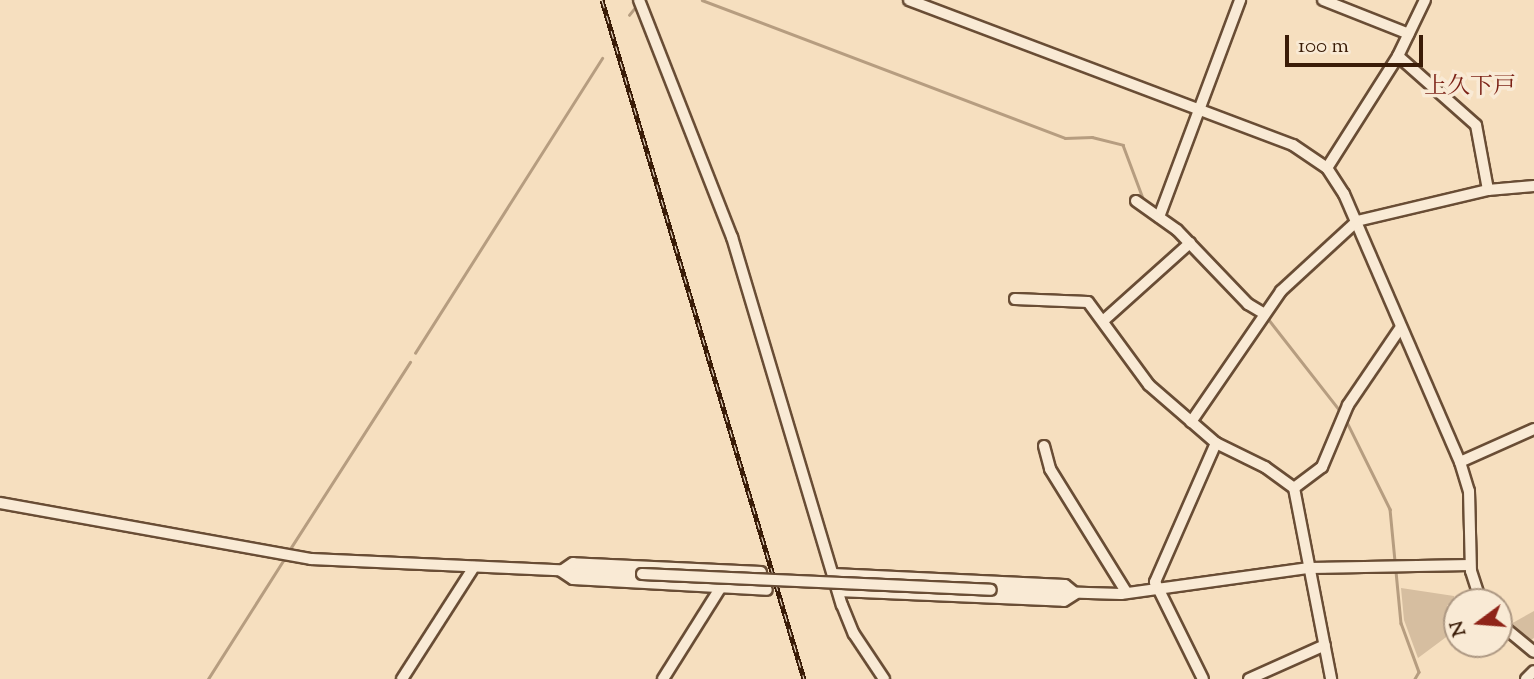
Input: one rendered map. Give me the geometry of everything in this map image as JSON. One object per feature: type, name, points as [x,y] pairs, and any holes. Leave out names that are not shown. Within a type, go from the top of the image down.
[{"type":"street","points":[[639,0],[732,237],[838,591],[855,634],[884,679]]},
{"type":"street","points":[[909,0],[1293,145],[1327,168],[1357,221],[1460,462],[1469,491],[1470,565],[1477,588]]},
{"type":"street","points":[[1159,217],[1240,0]]},
{"type":"street","points":[[1323,0],[1409,34]]},
{"type":"street","points":[[1327,168],[1398,55],[1425,0]]},
{"type":"street","points":[[1398,55],[1476,125],[1488,190]]},
{"type":"street","points":[[1191,422],[1264,313],[1357,221],[1488,190],[1534,186]]},
{"type":"street","points":[[1136,201],[1190,243],[1248,304],[1264,313]]},
{"type":"street","points":[[1103,321],[1190,243]]},
{"type":"street","points":[[1015,299],[1088,302],[1149,384],[1191,422],[1216,443],[1265,467],[1294,488],[1332,679]]},
{"type":"street","points":[[1294,488],[1322,467],[1348,405],[1401,327]]},
{"type":"street","points":[[1460,462],[1534,429]]},
{"type":"street","points":[[1156,590],[1216,443]]},
{"type":"street","points":[[1044,446],[1050,469],[1127,593]]},
{"type":"street","points":[[0,503],[311,559],[991,590],[1127,593],[1309,568],[1470,565]]},
{"type":"street","points":[[561,571],[573,563],[761,572]]},
{"type":"street","points":[[402,679],[474,566]]},
{"type":"street","points":[[561,571],[573,579],[767,590]]},
{"type":"street","points":[[833,574],[1065,585],[1075,593]]},
{"type":"street","points":[[663,679],[721,587]]},
{"type":"street","points":[[1156,590],[1203,679]]},
{"type":"street","points":[[838,591],[1064,601],[1075,593]]},
{"type":"street","points":[[1513,635],[1534,652]]},
{"type":"street","points":[[1249,679],[1325,645]]},
{"type":"street","points":[[1525,679],[1534,671]]},
{"type":"shaded area","points":[[1401,588],[1443,594],[1443,639],[1418,658],[1404,620]]},
{"type":"shaded area","points":[[1534,611],[1534,638],[1531,640],[1513,628],[1513,623]]},
{"type":"waterway","points":[[702,0],[1065,138],[1092,137],[1123,145],[1144,201]]},
{"type":"waterway","points":[[629,15],[637,5]]},
{"type":"waterway","points":[[415,353],[602,58]]},
{"type":"waterway","points":[[1266,316],[1341,412]]},
{"type":"waterway","points":[[290,549],[410,362]]},
{"type":"waterway","points":[[1345,418],[1390,509],[1401,623],[1419,672],[1415,679]]},
{"type":"waterway","points":[[208,679],[283,561]]},
{"type":"railway","points":[[602,0],[804,679]]},
{"type":"district","name":"上久下戸","points":[[1470,88]]}]
